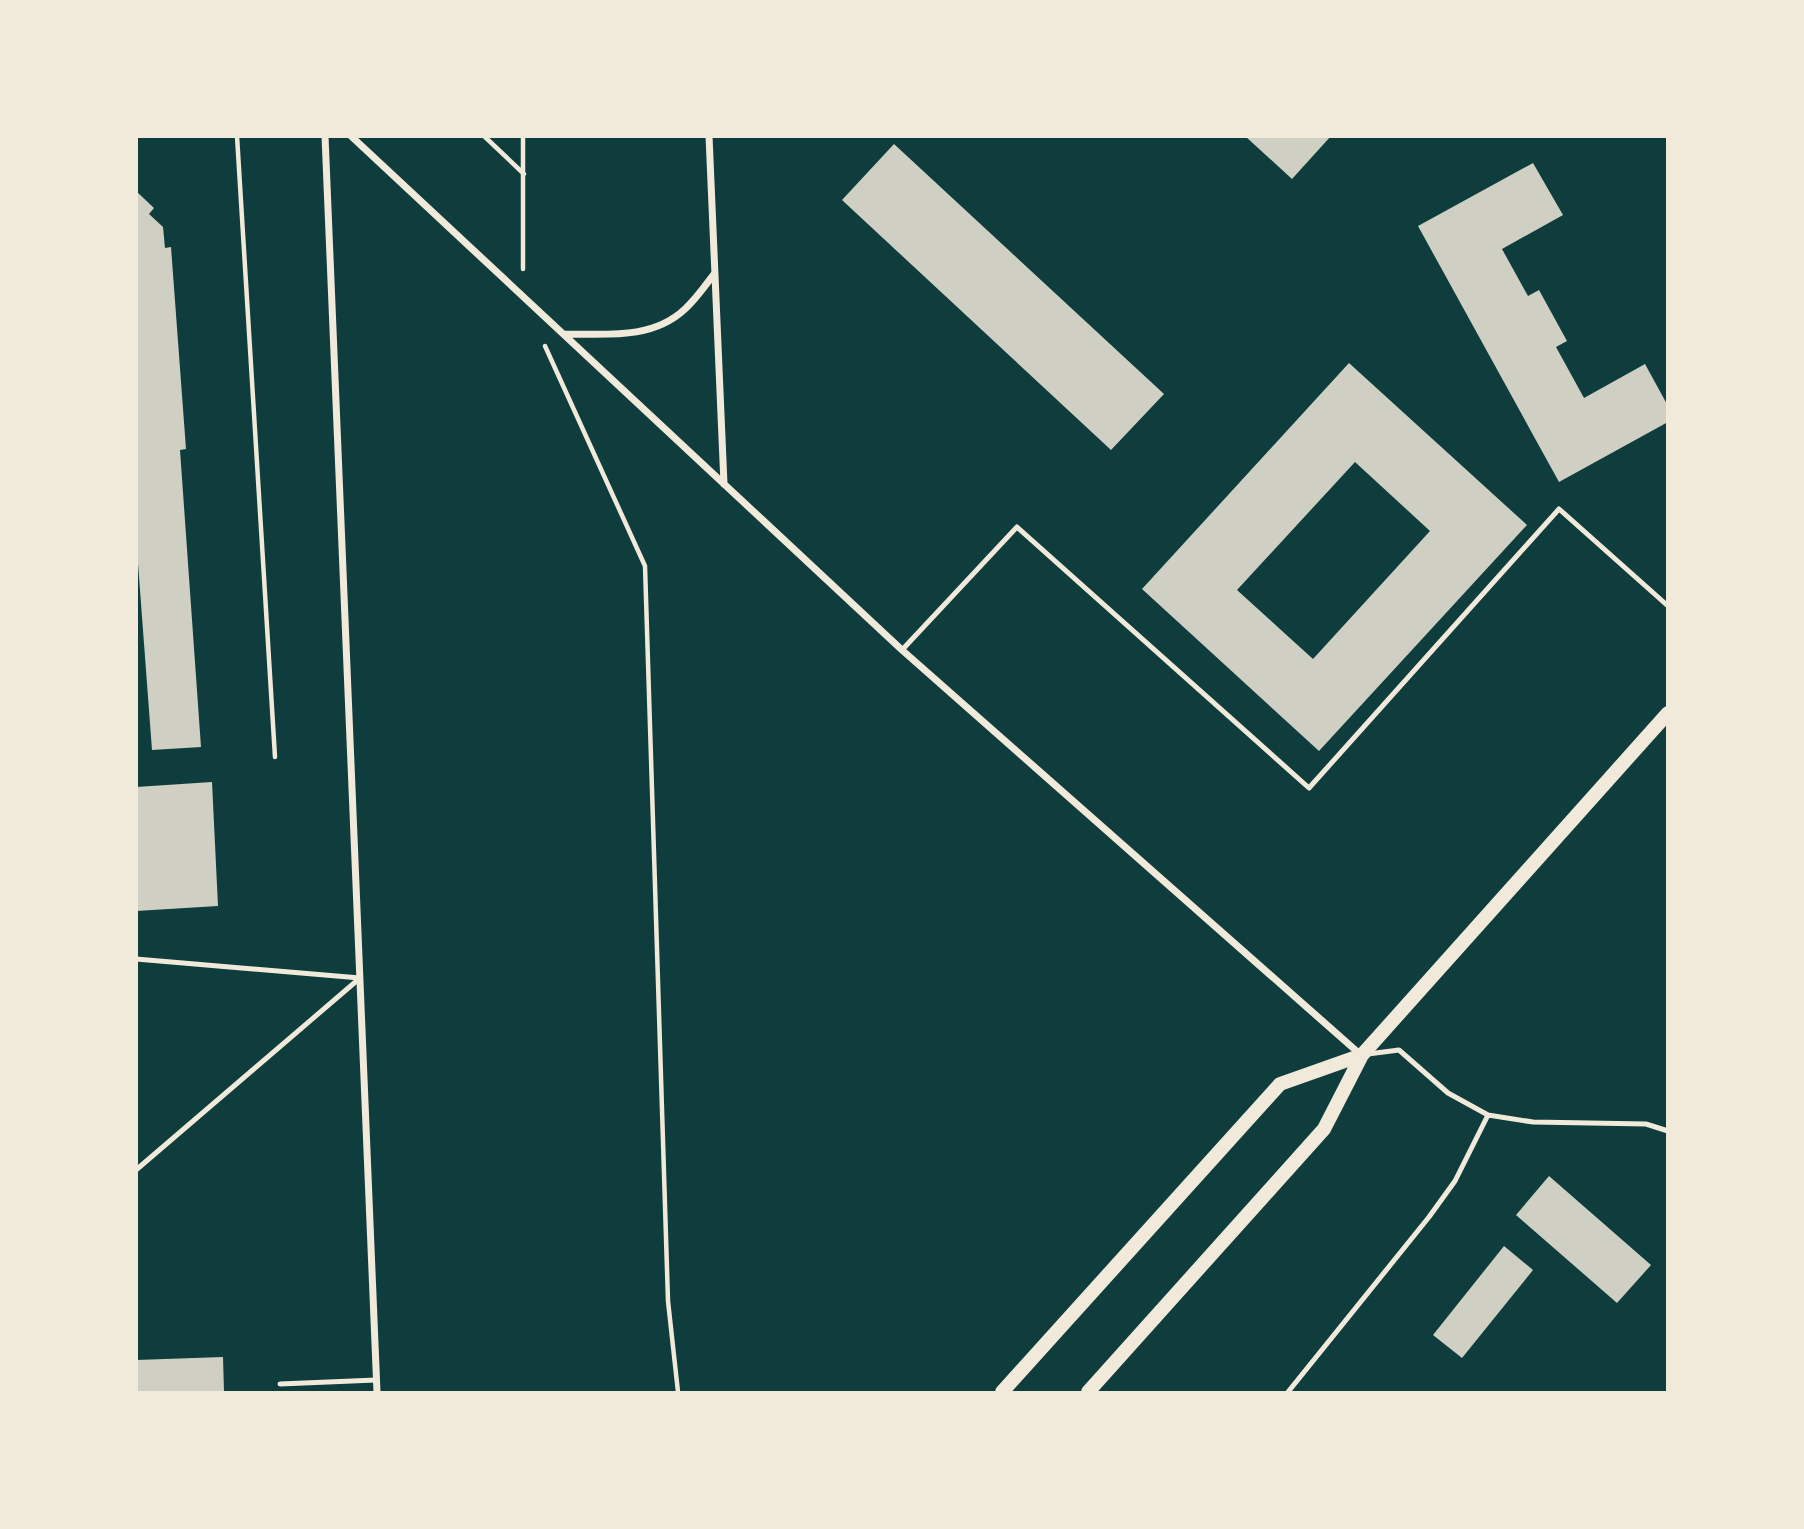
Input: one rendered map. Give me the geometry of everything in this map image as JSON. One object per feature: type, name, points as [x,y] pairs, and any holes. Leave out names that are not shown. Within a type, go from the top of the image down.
[{"type":"main road","points":[[1088,1392],[1324,1129],[1362,1055],[1668,713]]},
{"type":"main road","points":[[1002,1392],[1280,1084],[1362,1055]]},
{"type":"street","points":[[325,136],[377,1392]]},
{"type":"street","points":[[351,136],[902,650],[1362,1055]]},
{"type":"street","points":[[709,136],[724,484]]},
{"type":"street","points":[[563,334],[635,333],[661,326],[685,309],[714,274]]},
{"type":"lane","points":[[902,650],[1017,527],[1308,788],[1559,509],[1668,606]]},
{"type":"lane","points":[[136,959],[360,978]]},
{"type":"lane","points":[[136,1170],[360,978]]},
{"type":"lane","points":[[1362,1055],[1399,1050],[1448,1093],[1488,1115],[1533,1122],[1646,1124],[1668,1131]]},
{"type":"lane","points":[[1288,1392],[1455,1181],[1488,1115]]},
{"type":"lane","points":[[280,1384],[376,1380]]},
{"type":"path","points":[[237,136],[275,757]]},
{"type":"path","points":[[484,136],[524,174]]},
{"type":"path","points":[[523,136],[523,297]]},
{"type":"path","points":[[545,345],[645,566],[668,1301],[678,1392]]},
{"type":"building","points":[[1245,136],[1331,136],[1292,179]]},
{"type":"building","points":[[894,144],[1164,394],[1111,450],[842,200]]},
{"type":"building","points":[[1533,163],[1563,215],[1502,249],[1528,296],[1539,290],[1567,341],[1556,347],[1584,398],[1645,364],[1668,406],[1668,422],[1559,482],[1418,226]]},
{"type":"building","points":[[136,191],[154,208],[149,214],[163,227],[165,248],[171,247],[186,449],[180,450],[201,747],[152,750],[136,537]]},
{"type":"building","points":[[1349,363],[1527,525],[1319,751],[1142,589]],"holes":[[[1355,462],[1430,531],[1313,659],[1237,590]]]},
{"type":"building","points":[[212,782],[218,906],[136,911],[136,787]]},
{"type":"building","points":[[1549,1176],[1651,1265],[1617,1303],[1516,1215]]},
{"type":"building","points":[[1504,1246],[1533,1270],[1462,1358],[1433,1335]]},
{"type":"building","points":[[223,1357],[224,1392],[136,1392],[136,1360]]}]
